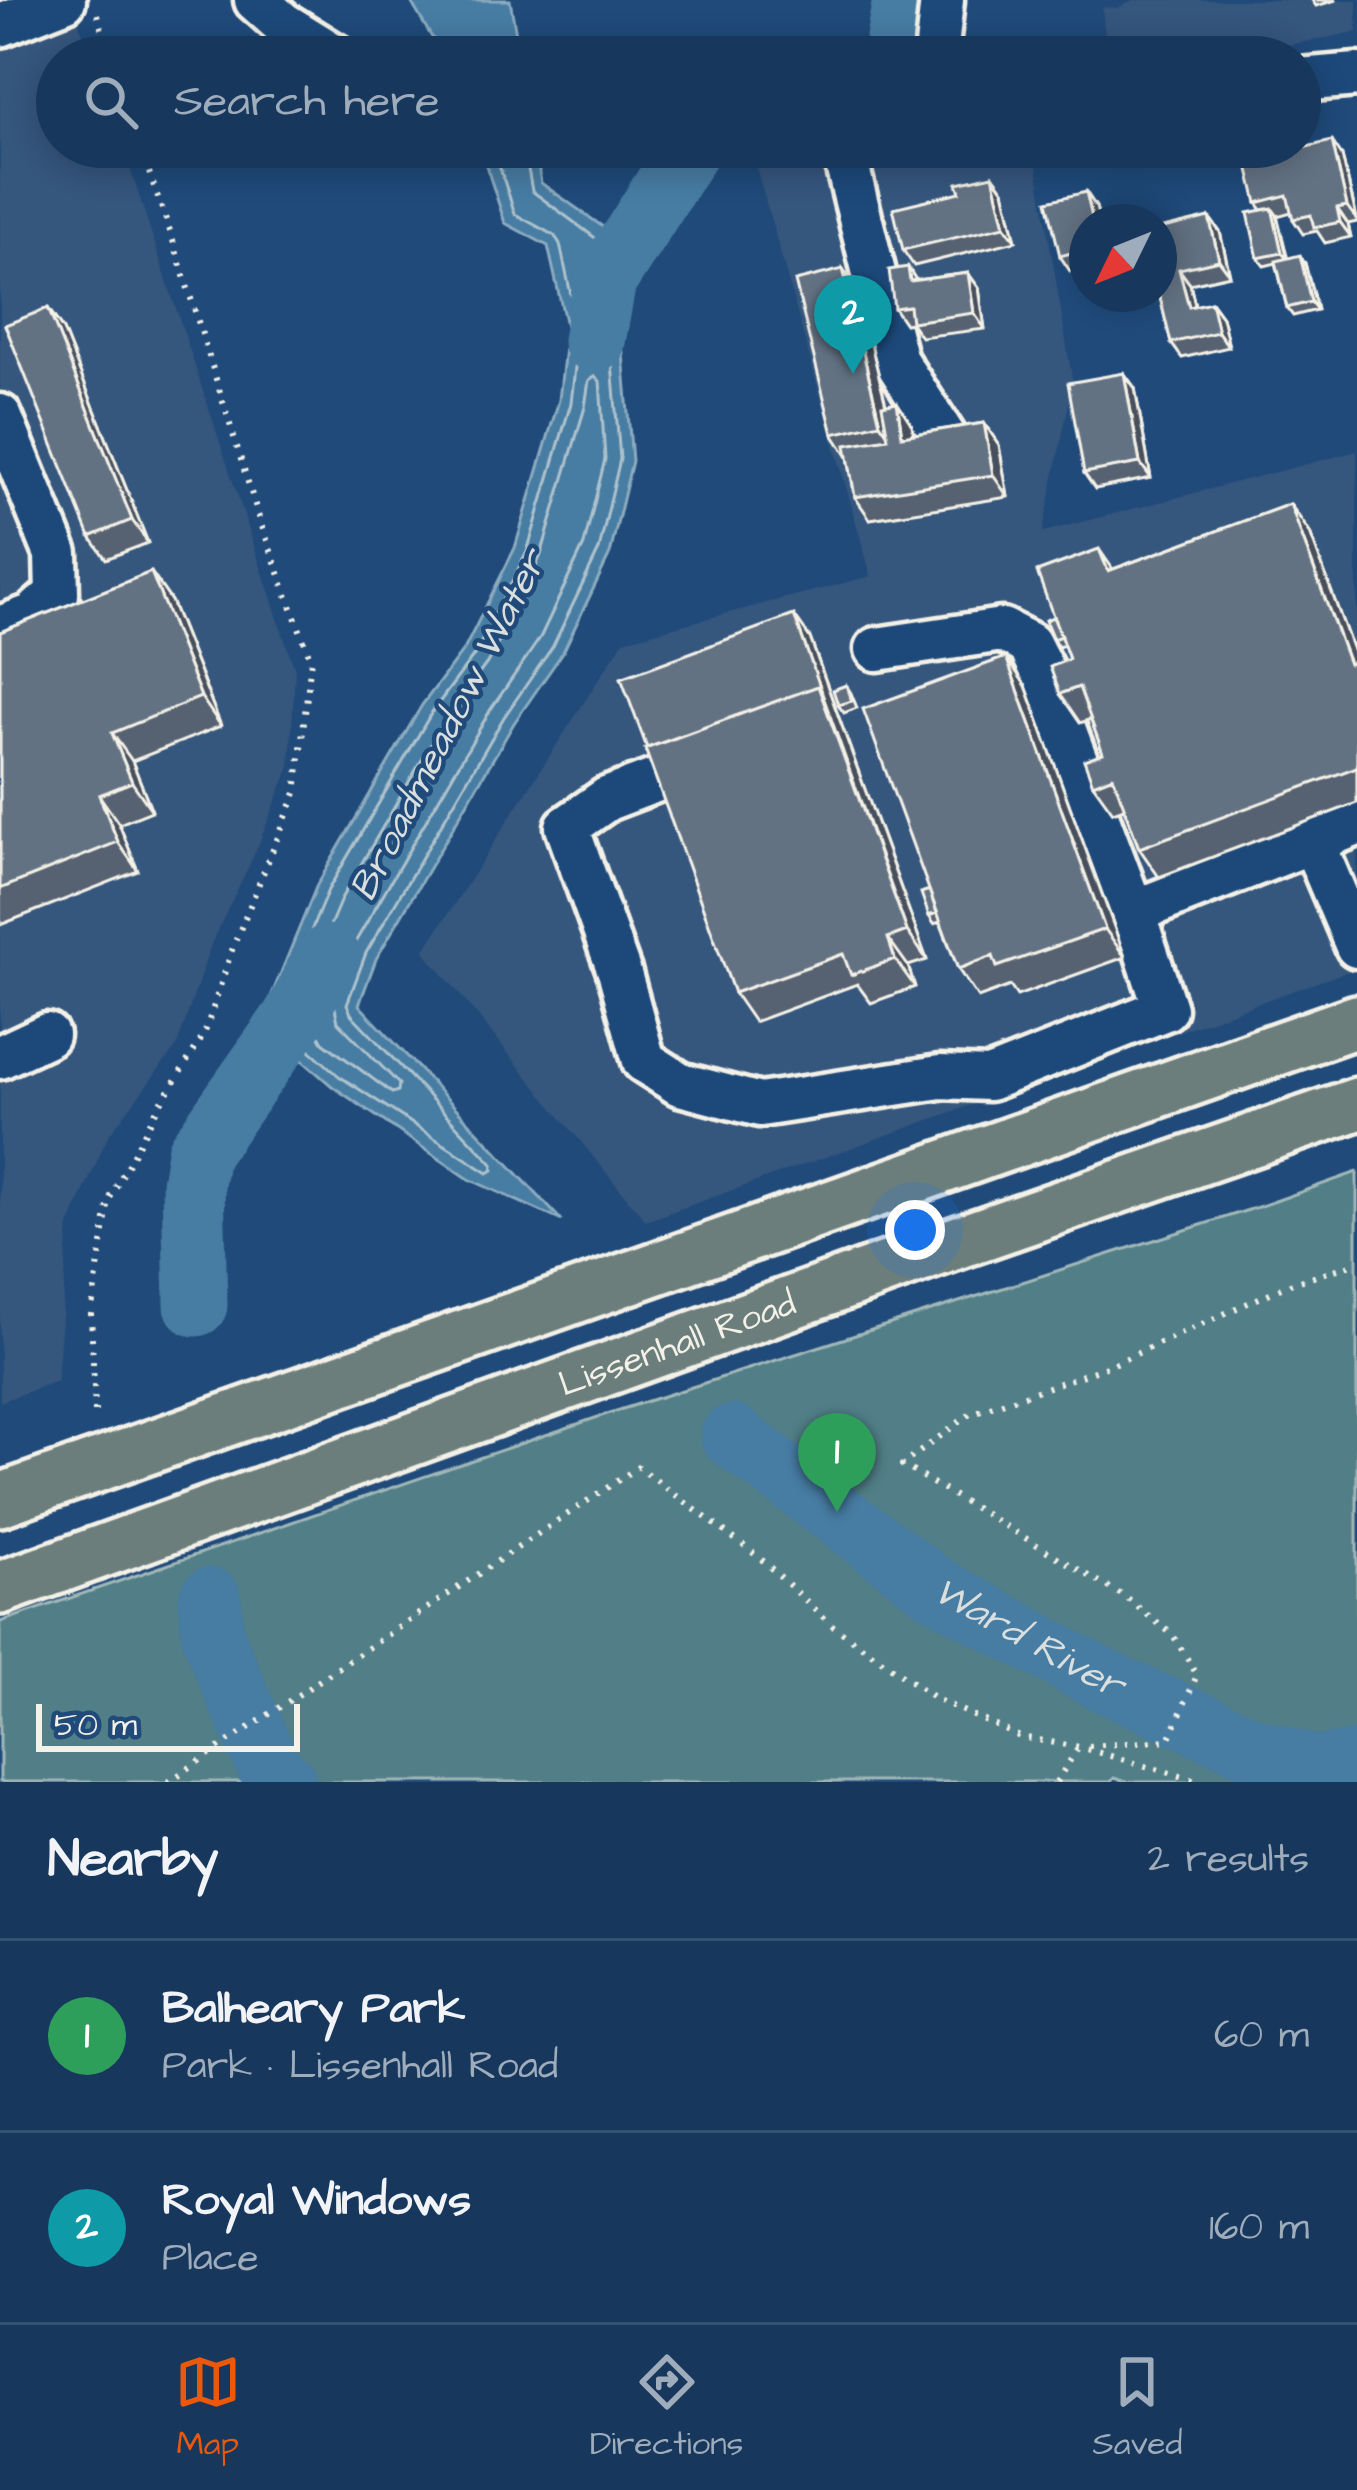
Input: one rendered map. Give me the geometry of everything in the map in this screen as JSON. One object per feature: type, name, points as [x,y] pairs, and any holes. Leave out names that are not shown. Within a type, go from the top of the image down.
[{"type":"main road","name":"Lissenhall Road","points":[[0,1500],[1357,1021]]},
{"type":"main road","name":"Lissenhall Road","points":[[0,1588],[1357,1103]]},
{"type":"street","points":[[0,25],[64,0]]},
{"type":"street","points":[[256,0],[303,36]]},
{"type":"street","points":[[938,36],[942,0]]},
{"type":"street","points":[[1321,78],[1357,75]]},
{"type":"street","points":[[848,168],[896,361],[951,447]]},
{"type":"street","points":[[0,416],[56,554],[57,594],[32,616],[0,628]]},
{"type":"street","points":[[665,777],[608,799],[567,827],[620,974],[644,1061],[680,1084],[760,1105],[940,1077],[989,1079],[1165,1009],[1133,912],[1029,644],[1002,630],[877,649]]},
{"type":"street","points":[[1133,912],[1357,824]]},
{"type":"street","points":[[1313,842],[1357,946]]},
{"type":"street","points":[[0,1057],[46,1035]]},
{"type":"path","points":[[95,0],[103,36]]},
{"type":"path","points":[[95,1412],[91,1314],[109,1200],[204,1035],[232,946],[296,793],[311,660],[260,521],[147,168]]},
{"type":"path","points":[[1079,1747],[1169,1740],[1197,1675],[1173,1635],[1125,1597],[902,1465],[970,1414],[1108,1366],[1290,1284],[1357,1263]]},
{"type":"path","points":[[170,1781],[638,1467],[760,1558],[832,1625],[936,1699],[1020,1737],[1079,1747],[1202,1782]]},
{"type":"path","points":[[1056,1782],[1079,1747]]},
{"type":"shaded area","points":[[0,0],[71,0],[84,36],[36,36],[36,168],[130,168],[295,670],[290,767],[212,942],[177,1046],[108,1136],[69,1226],[57,1381],[0,1402]]},
{"type":"shaded area","points":[[1132,0],[1357,0],[1357,32],[1321,39],[1105,36],[1102,7],[1119,8]]},
{"type":"shaded area","points":[[756,168],[1037,168],[1073,383],[1043,532],[1357,451],[1357,968],[646,1221],[424,951],[624,640],[871,576]]},
{"type":"green space","points":[[1357,1172],[1357,1782],[1127,1782],[1114,1778],[1111,1782],[299,1782],[269,1768],[248,1782],[0,1782],[0,1622],[607,1414]]},
{"type":"water","points":[[410,0],[510,0],[516,36],[431,36]]},
{"type":"water","points":[[487,168],[538,168],[541,183],[613,234],[632,461],[610,554],[563,652],[514,723],[376,959],[359,1005],[562,1221],[469,1179],[332,1086],[302,1060],[268,1004],[317,885],[422,705],[465,648],[515,548],[559,400],[567,330],[548,246],[505,223]]},
{"type":"building","points":[[1332,141],[1347,206],[1337,208],[1340,222],[1314,228],[1311,215],[1293,219],[1287,195],[1257,203],[1249,168],[1321,168],[1321,144]]},
{"type":"building","points":[[993,175],[1005,226],[903,250],[893,208],[960,192],[957,183]]},
{"type":"building","points":[[1086,192],[1089,204],[1069,204],[1069,254],[1060,256],[1047,201]]},
{"type":"building","points":[[1272,208],[1282,253],[1258,258],[1248,213]]},
{"type":"building","points":[[1209,217],[1219,260],[1179,269],[1189,307],[1211,302],[1218,332],[1171,343],[1164,312],[1177,312],[1177,225]]},
{"type":"building","points":[[1300,255],[1311,302],[1287,308],[1276,261]]},
{"type":"building","points":[[908,267],[910,281],[968,273],[974,313],[911,322],[909,306],[894,308],[889,270]]},
{"type":"building","points":[[843,269],[880,423],[833,434],[795,281]]},
{"type":"building","points":[[48,308],[132,520],[90,537],[5,325]]},
{"type":"building","points":[[1124,373],[1140,463],[1084,473],[1068,383]]},
{"type":"building","points":[[897,402],[902,436],[984,423],[993,475],[855,497],[846,445],[888,438],[882,405]]},
{"type":"building","points":[[1290,504],[1349,664],[1357,661],[1357,767],[1139,848],[1113,776],[1093,784],[1084,760],[1103,753],[1079,687],[1060,694],[1050,667],[1069,659],[1037,572],[1099,549],[1108,571]]},
{"type":"building","points":[[151,572],[201,697],[112,733],[132,782],[99,795],[118,842],[0,889],[0,632]]},
{"type":"building","points":[[794,615],[822,692],[818,686],[647,748],[621,678]]},
{"type":"building","points":[[1053,617],[1061,636],[1053,639],[1045,620]]},
{"type":"building","points":[[1006,657],[1105,929],[997,967],[993,956],[958,969],[863,709]]},
{"type":"building","points":[[846,685],[852,701],[838,705],[833,690]]},
{"type":"building","points":[[818,686],[907,931],[888,938],[895,959],[851,975],[843,954],[734,993],[645,749]]},
{"type":"building","points":[[929,890],[937,913],[929,916],[921,893]]},
{"type":"waterway","points":[[898,36],[904,0]]},
{"type":"waterway","points":[[594,341],[605,281],[677,168]]},
{"type":"waterway","name":"Broadmeadow Water","points":[[196,1305],[193,1184],[198,1153],[295,1016],[328,956]]},
{"type":"waterway","name":"Ward River","points":[[732,1436],[934,1587],[1098,1678],[1253,1748],[1315,1768],[1357,1762]]},
{"type":"waterway","name":"Broadmeadow Water","points":[[210,1599],[213,1636],[220,1654],[269,1768],[285,1782]]},
{"type":"place","name":"Royal Windows","points":[[853,374]]},
{"type":"place","name":"Balheary Park","points":[[837,1512]]}]
